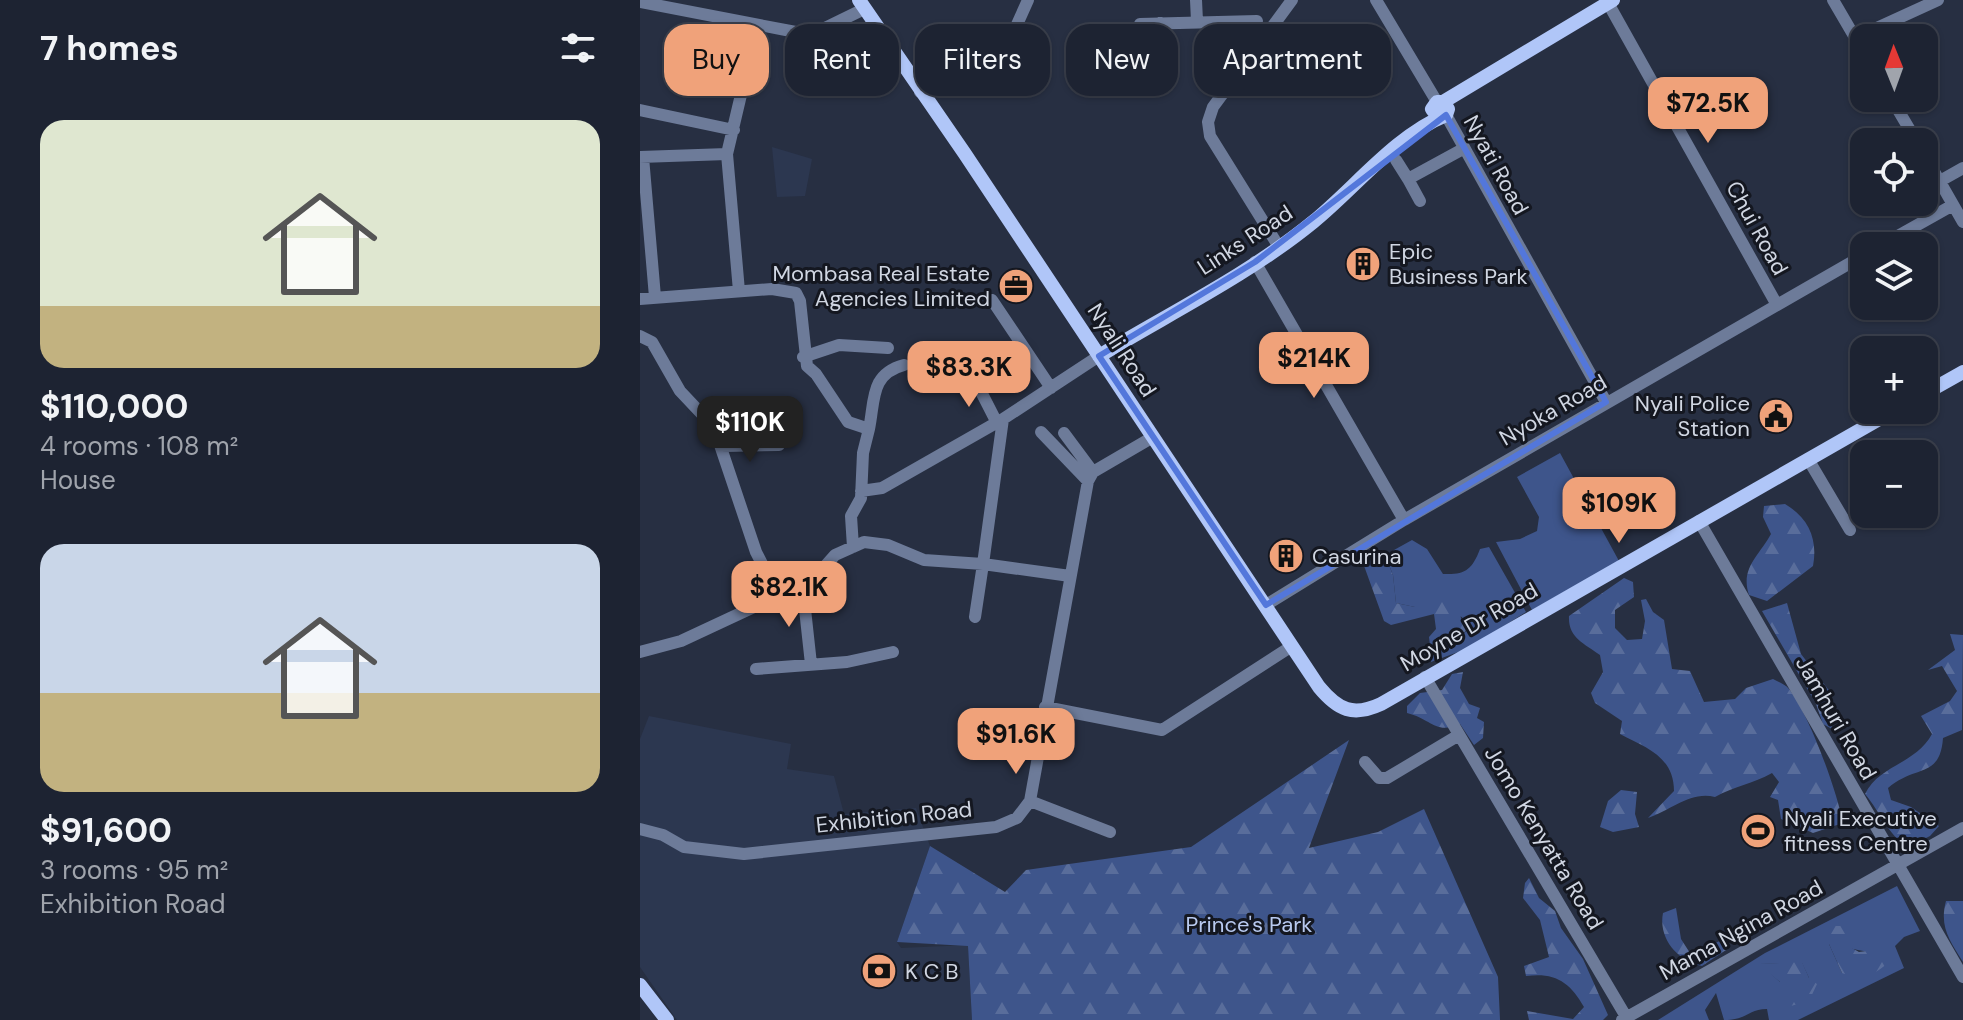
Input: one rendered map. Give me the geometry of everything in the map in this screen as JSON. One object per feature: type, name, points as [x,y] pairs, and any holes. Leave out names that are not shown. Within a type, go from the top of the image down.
[{"type":"main road","name":"Links Road","points":[[1099,356],[1279,247],[1313,222],[1440,109],[1474,83],[1611,2]]},
{"type":"main road","name":"Nyali Road","points":[[862,5],[915,84]]},
{"type":"main road","name":"Nyali Road","points":[[923,96],[1328,699],[1346,711],[1356,712]]},
{"type":"main road","points":[[1938,386],[1963,372]]},
{"type":"main road","name":"Moyne Dr Road","points":[[1356,712],[1381,704],[1870,424]]},
{"type":"main road","points":[[640,985],[667,1020]]},
{"type":"street","points":[[1017,24],[1028,0]]},
{"type":"street","points":[[1196,0],[1197,21]]},
{"type":"street","points":[[1279,247],[1210,136],[1208,122],[1213,107],[1292,0]]},
{"type":"street","name":"Nyati Road","points":[[1376,0],[1606,402]]},
{"type":"street","points":[[1833,0],[1850,29]]},
{"type":"street","points":[[1886,24],[1938,0]]},
{"type":"street","points":[[640,2],[694,7],[748,24]]},
{"type":"street","name":"Chui Road","points":[[1611,2],[1777,305]]},
{"type":"street","points":[[769,28],[814,32],[862,5]]},
{"type":"street","points":[[1140,24],[1257,21]]},
{"type":"street","points":[[739,291],[727,154],[742,96]]},
{"type":"street","points":[[640,110],[734,130]]},
{"type":"street","points":[[1408,179],[1463,149]]},
{"type":"street","points":[[655,297],[642,157],[727,154]]},
{"type":"street","points":[[1396,160],[1420,201]]},
{"type":"street","points":[[1940,181],[1963,168]]},
{"type":"street","points":[[1938,178],[1963,222]]},
{"type":"street","points":[[1905,232],[1953,205]]},
{"type":"street","points":[[1255,262],[1404,520]]},
{"type":"street","name":"Nyoka Road","points":[[1266,605],[1404,520],[1850,263]]},
{"type":"street","points":[[640,299],[788,289],[796,293],[800,301],[803,357],[848,422],[869,429]]},
{"type":"street","points":[[992,300],[1051,388]]},
{"type":"street","points":[[640,336],[652,342],[680,391],[714,427],[756,552],[780,599]]},
{"type":"street","points":[[803,357],[839,345],[888,348]]},
{"type":"street","points":[[861,491],[882,488],[1000,421],[1099,356]]},
{"type":"street","points":[[853,547],[851,516],[861,491],[879,379],[887,370],[904,365]]},
{"type":"street","points":[[974,378],[1000,421],[975,617]]},
{"type":"street","points":[[1041,432],[1090,477]]},
{"type":"street","points":[[1064,433],[1090,477],[1030,801],[1110,832]]},
{"type":"street","points":[[1090,477],[1153,437]]},
{"type":"street","points":[[721,446],[779,445]]},
{"type":"street","points":[[1808,459],[1850,530]]},
{"type":"street","name":"Jamhuri Road","points":[[1699,521],[1963,977]]},
{"type":"street","points":[[640,652],[681,641],[803,591],[835,555],[876,542],[924,560],[983,564],[1070,576]]},
{"type":"street","points":[[803,591],[811,664]]},
{"type":"street","points":[[1045,707],[1162,730],[1292,646]]},
{"type":"street","points":[[756,669],[847,662],[893,652]]},
{"type":"street","name":"Jomo Kenyatta Road","points":[[1425,677],[1625,1019]]},
{"type":"street","points":[[1365,762],[1379,778],[1387,778],[1459,735]]},
{"type":"street","name":"Exhibition Road","points":[[640,829],[663,835],[684,847],[744,854],[1007,825],[1030,801]]},
{"type":"street","name":"Mama Ngina Road","points":[[1625,1019],[1963,828]]},
{"type":"highlighted area","points":[[1446,115],[1606,402],[1266,605],[1099,356],[1255,262]]},
{"type":"shaded area","points":[[772,147],[812,159],[805,196],[777,197]]},
{"type":"shaded area","points":[[649,716],[791,744],[787,769],[834,776],[844,814],[916,808],[930,846],[897,942],[901,948],[968,945],[972,1020],[677,1020],[640,967],[640,739]]},
{"type":"green space","points":[[1560,453],[1619,561],[1532,610],[1496,542],[1520,539],[1537,531],[1539,517],[1517,477]]},
{"type":"green space","points":[[1785,504],[1800,516],[1810,530],[1814,547],[1813,566],[1767,601],[1749,595],[1747,577],[1752,563],[1771,534],[1763,517],[1764,506]]},
{"type":"green space","points":[[1412,540],[1427,549],[1443,574],[1467,570],[1480,549],[1489,547],[1526,612],[1469,648],[1431,662],[1430,645],[1457,643],[1466,631],[1462,617],[1396,603],[1393,575],[1385,555]]},
{"type":"green space","points":[[1385,555],[1393,575],[1396,603],[1415,607],[1431,594],[1454,601],[1466,630],[1457,643],[1430,645],[1429,637],[1436,629],[1434,614],[1391,625],[1384,621],[1363,563]]},
{"type":"green space","points":[[1624,578],[1633,582],[1634,597],[1615,610],[1615,628],[1627,640],[1642,639],[1645,621],[1641,600],[1646,599],[1653,612],[1664,620],[1672,669],[1690,671],[1704,702],[1735,699],[1746,688],[1773,679],[1789,689],[1821,753],[1843,823],[1813,833],[1781,819],[1778,800],[1770,797],[1779,782],[1772,773],[1715,797],[1689,799],[1648,818],[1674,791],[1673,779],[1657,755],[1620,734],[1622,721],[1595,703],[1591,693],[1603,672],[1600,655],[1574,635],[1569,624],[1569,616]]},
{"type":"green space","points":[[1787,603],[1801,654],[1831,693],[1832,729],[1823,724],[1816,704],[1762,611]]},
{"type":"green space","points":[[1950,634],[1963,635],[1962,730],[1943,738],[1941,751],[1932,766],[1888,788],[1891,800],[1911,807],[1939,826],[1930,836],[1908,847],[1889,830],[1865,794],[1879,777],[1925,744],[1932,734],[1921,716],[1950,701],[1957,691],[1942,666],[1928,670],[1955,650]]},
{"type":"green space","points":[[1463,672],[1460,688],[1469,704],[1480,708],[1477,718],[1484,722],[1483,738],[1474,745],[1460,724],[1439,727],[1407,713],[1407,706],[1420,693],[1442,690],[1452,674]]},
{"type":"green space","name":"Prince's Park","points":[[1349,740],[1309,848],[1378,832],[1424,809],[1498,977],[1500,1020],[972,1020],[968,946],[897,942],[930,846],[1005,892],[1026,870],[1191,847]]},
{"type":"green space","points":[[1621,790],[1637,792],[1635,814],[1639,827],[1613,832],[1600,827],[1608,801]]},
{"type":"green space","points":[[1529,878],[1539,898],[1555,911],[1561,928],[1583,959],[1608,1015],[1603,1020],[1529,1020],[1527,1011],[1573,1019],[1584,1007],[1561,981],[1553,977],[1526,976],[1524,966],[1549,957],[1540,920],[1523,898]]},
{"type":"green space","points":[[1897,886],[1920,931],[1904,937],[1895,946],[1904,968],[1798,1020],[1769,1020],[1767,1009],[1724,1020],[1716,993],[1705,1010],[1709,1020],[1658,1020],[1765,953]],"holes":[[[1829,944],[1863,951],[1875,952],[1842,973]],[[1802,963],[1809,978],[1780,982],[1760,964]]]},
{"type":"green space","points":[[1946,901],[1963,901],[1963,962],[1945,926]]},
{"type":"green space","points":[[1676,908],[1681,939],[1690,953],[1725,939],[1726,950],[1702,966],[1678,954],[1667,940],[1662,923],[1663,913]]},
{"type":"green space","points":[[1835,926],[1846,926],[1850,947],[1859,952],[1881,949],[1888,963],[1866,976],[1842,973],[1829,944],[1819,938]]},
{"type":"green space","points":[[1802,962],[1809,978],[1817,984],[1809,1001],[1787,1007],[1780,1004],[1780,982],[1769,973],[1759,972],[1759,964]]},
{"type":"place","name":"Epic Business Park","points":[[1363,264]]},
{"type":"place","name":"Mombasa Real Estate Agencies Limited","points":[[1016,286]]},
{"type":"place","name":"Nyali Police Station","points":[[1776,416]]},
{"type":"place","name":"Casurina","points":[[1286,556]]},
{"type":"place","name":"Nyali Executive fitness Centre","points":[[1758,831]]},
{"type":"place","name":"K C B","points":[[879,971]]}]
